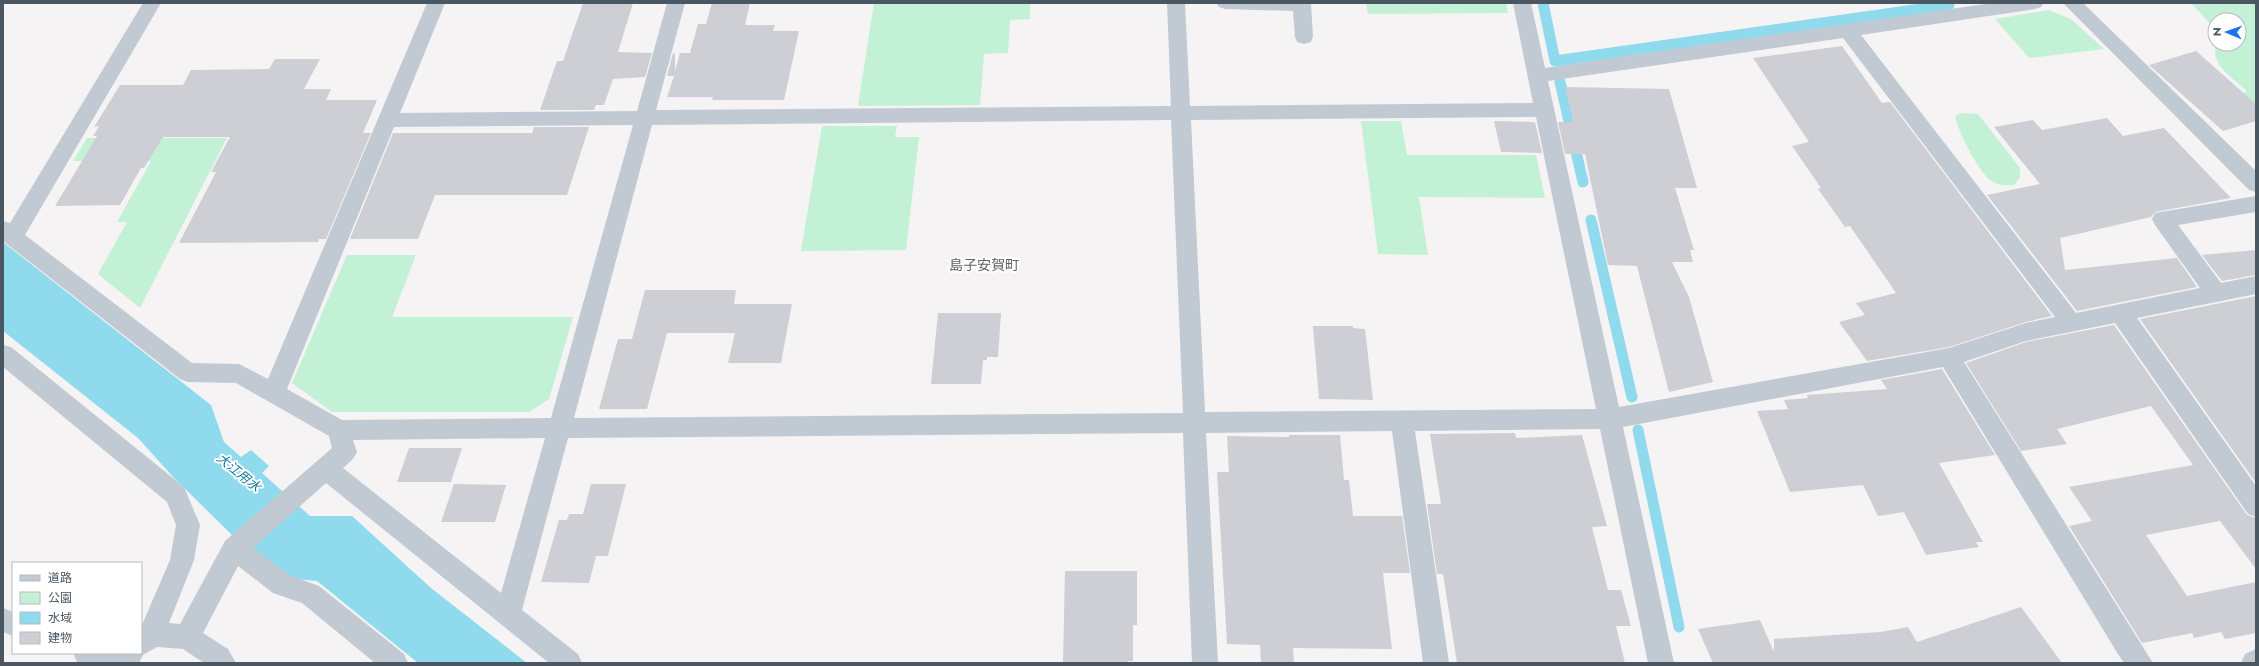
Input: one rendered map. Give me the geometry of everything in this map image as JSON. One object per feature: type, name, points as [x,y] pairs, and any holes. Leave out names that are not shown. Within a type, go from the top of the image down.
[{"type":"street","points":[[152,3],[8,233],[188,372],[239,374],[339,430],[1610,419],[1950,357],[2026,332],[2256,285]]},
{"type":"street","points":[[274,393],[436,3]]},
{"type":"street","points":[[508,616],[676,3]]},
{"type":"street","points":[[1176,3],[1205,663]]},
{"type":"street","points":[[1225,3],[1302,4],[1304,37]]},
{"type":"street","points":[[1522,3],[1661,663]]},
{"type":"street","points":[[1538,76],[1848,31],[1960,9],[2035,3]]},
{"type":"street","points":[[2072,3],[2256,184]]},
{"type":"street","points":[[1848,31],[2070,322]]},
{"type":"street","points":[[387,120],[1544,110]]},
{"type":"street","points":[[2216,293],[2162,219],[2256,204]]},
{"type":"street","points":[[2120,312],[2256,506]]},
{"type":"street","points":[[3,354],[176,495],[188,525],[182,560],[147,639],[187,637],[219,658],[223,663]]},
{"type":"street","points":[[1950,357],[2127,645],[2140,663]]},
{"type":"street","points":[[1402,421],[1436,663]]},
{"type":"street","points":[[187,637],[234,549],[345,452],[339,430]]},
{"type":"street","points":[[326,469],[508,616],[569,663]]},
{"type":"street","points":[[234,549],[282,586],[310,594],[395,663]]},
{"type":"street","points":[[88,654],[111,663]]},
{"type":"street","points":[[119,663],[130,654]]},
{"type":"green space","points":[[874,3],[1030,3],[1030,19],[1010,20],[1008,53],[984,54],[980,105],[858,106]]},
{"type":"green space","points":[[1366,3],[1506,3],[1508,13],[1368,14]]},
{"type":"green space","points":[[2191,3],[2256,3],[2256,113],[2240,95],[2247,91],[2229,76],[2219,65],[2215,52],[2247,52],[2247,12],[2207,12],[2207,20]]},
{"type":"green space","points":[[2049,10],[2071,19],[2104,49],[2029,58],[1995,19]]},
{"type":"green space","points":[[1962,113],[1978,114],[2020,168],[2020,177],[2014,185],[2002,185],[1993,182],[1985,175],[1969,150],[1957,123],[1955,116]]},
{"type":"green space","points":[[1361,121],[1401,121],[1407,155],[1536,155],[1545,198],[1419,197],[1428,255],[1378,254]]},
{"type":"green space","points":[[822,126],[897,126],[895,137],[919,137],[906,250],[801,251]]},
{"type":"green space","points":[[87,138],[227,138],[140,308],[98,274],[127,222],[117,222],[151,161],[73,161]]},
{"type":"green space","points":[[347,255],[416,255],[392,317],[573,317],[549,399],[529,412],[332,412],[292,383]]},
{"type":"water","name":"大江用水","points":[[3,242],[211,405],[224,442],[241,457],[251,450],[269,466],[262,473],[310,516],[352,516],[431,588],[527,663],[418,663],[317,581],[285,578],[235,538],[174,478],[138,438],[3,331]]},
{"type":"building","points":[[583,3],[633,3],[618,52],[652,53],[645,77],[613,79],[604,105],[596,105],[594,110],[540,110],[557,61],[563,61]]},
{"type":"building","points":[[712,3],[750,3],[745,25],[775,25],[773,31],[799,31],[784,100],[712,100],[713,97],[667,97],[674,76],[667,76],[673,53],[675,54],[675,71],[680,53],[690,53],[698,24],[706,24]]},
{"type":"building","points":[[1842,46],[1882,103],[1890,102],[2052,316],[2026,322],[1949,347],[1867,361],[1839,322],[1865,315],[1856,303],[1896,293],[1850,226],[1845,227],[1818,189],[1821,188],[1792,146],[1809,142],[1753,58]]},
{"type":"building","points":[[2196,51],[2256,104],[2256,121],[2223,131],[2149,65]]},
{"type":"building","points":[[275,59],[320,59],[304,89],[331,89],[326,100],[377,100],[363,133],[371,133],[326,239],[319,239],[318,242],[179,243],[216,172],[211,172],[230,137],[163,137],[144,168],[141,168],[120,205],[55,206],[97,136],[93,136],[99,126],[94,127],[120,85],[183,85],[191,70],[269,69]]},
{"type":"building","points":[[1565,87],[1669,89],[1697,188],[1675,188],[1694,250],[1690,250],[1693,262],[1672,262],[1689,297],[1713,382],[1669,392],[1637,266],[1608,265],[1585,154],[1565,154],[1558,122],[1573,122]]},
{"type":"building","points":[[2107,118],[2123,136],[2164,128],[2231,198],[2155,212],[2151,217],[2060,238],[2065,270],[2177,258],[2197,287],[2077,311],[1987,195],[2040,184],[1994,127],[2033,120],[2042,130]]},
{"type":"building","points":[[1494,121],[1535,122],[1542,153],[1501,152]]},
{"type":"building","points":[[534,127],[589,127],[567,195],[435,195],[418,239],[350,239],[393,133],[532,133]]},
{"type":"building","points":[[2256,250],[2256,275],[2222,281],[2202,255]]},
{"type":"building","points":[[645,290],[736,290],[734,304],[792,304],[781,363],[728,363],[735,333],[667,333],[647,409],[599,409],[618,339],[632,339]]},
{"type":"building","points":[[2256,296],[2256,483],[2140,319]]},
{"type":"building","points":[[938,313],[1001,313],[998,357],[987,357],[987,360],[983,360],[981,384],[931,384]]},
{"type":"building","points":[[2114,325],[2247,515],[2256,518],[2256,569],[2220,521],[2146,535],[2187,596],[2256,582],[2256,633],[2225,639],[2221,632],[2194,638],[2192,633],[2142,643],[2069,526],[2092,521],[2069,487],[2193,465],[2151,406],[2057,429],[2067,444],[2021,451],[1966,363],[2026,342]]},
{"type":"building","points":[[1313,326],[1353,326],[1353,328],[1365,329],[1373,400],[1319,399]]},
{"type":"building","points":[[1942,369],[1995,455],[1939,463],[1983,542],[1976,542],[1979,547],[1926,555],[1904,512],[1878,516],[1863,485],[1790,492],[1757,411],[1788,409],[1784,400],[1808,398],[1807,395],[1887,389],[1881,380]]},
{"type":"building","points":[[1515,433],[1516,438],[1582,435],[1607,526],[1592,527],[1608,590],[1621,590],[1631,626],[1616,626],[1625,663],[1457,663],[1443,574],[1437,574],[1427,504],[1441,504],[1430,434]]},
{"type":"building","points":[[1289,435],[1340,435],[1344,480],[1349,480],[1353,516],[1402,516],[1410,573],[1383,573],[1392,649],[1293,648],[1294,663],[1261,663],[1260,645],[1227,644],[1217,472],[1229,472],[1227,436],[1289,437]]},
{"type":"building","points":[[409,448],[462,448],[451,482],[397,482]]},
{"type":"building","points":[[454,484],[506,485],[495,522],[441,522]]},
{"type":"building","points":[[591,484],[626,484],[608,556],[596,556],[589,583],[541,582],[559,520],[567,520],[569,514],[583,514]]},
{"type":"building","points":[[1065,571],[1137,571],[1137,625],[1133,625],[1133,661],[1128,661],[1128,663],[1063,663]]},
{"type":"building","points":[[2021,607],[2062,663],[1713,663],[1698,629],[1760,620],[1774,652],[1774,639],[1880,632],[1908,627],[1917,642]]},
{"type":"waterway","points":[[1543,3],[1555,61],[1949,5]]},
{"type":"waterway","points":[[1560,82],[1583,182]]},
{"type":"waterway","points":[[1591,220],[1632,397]]},
{"type":"waterway","points":[[1638,430],[1679,627]]},
{"type":"district","name":"島子安賀町","points":[[984,265]]}]
